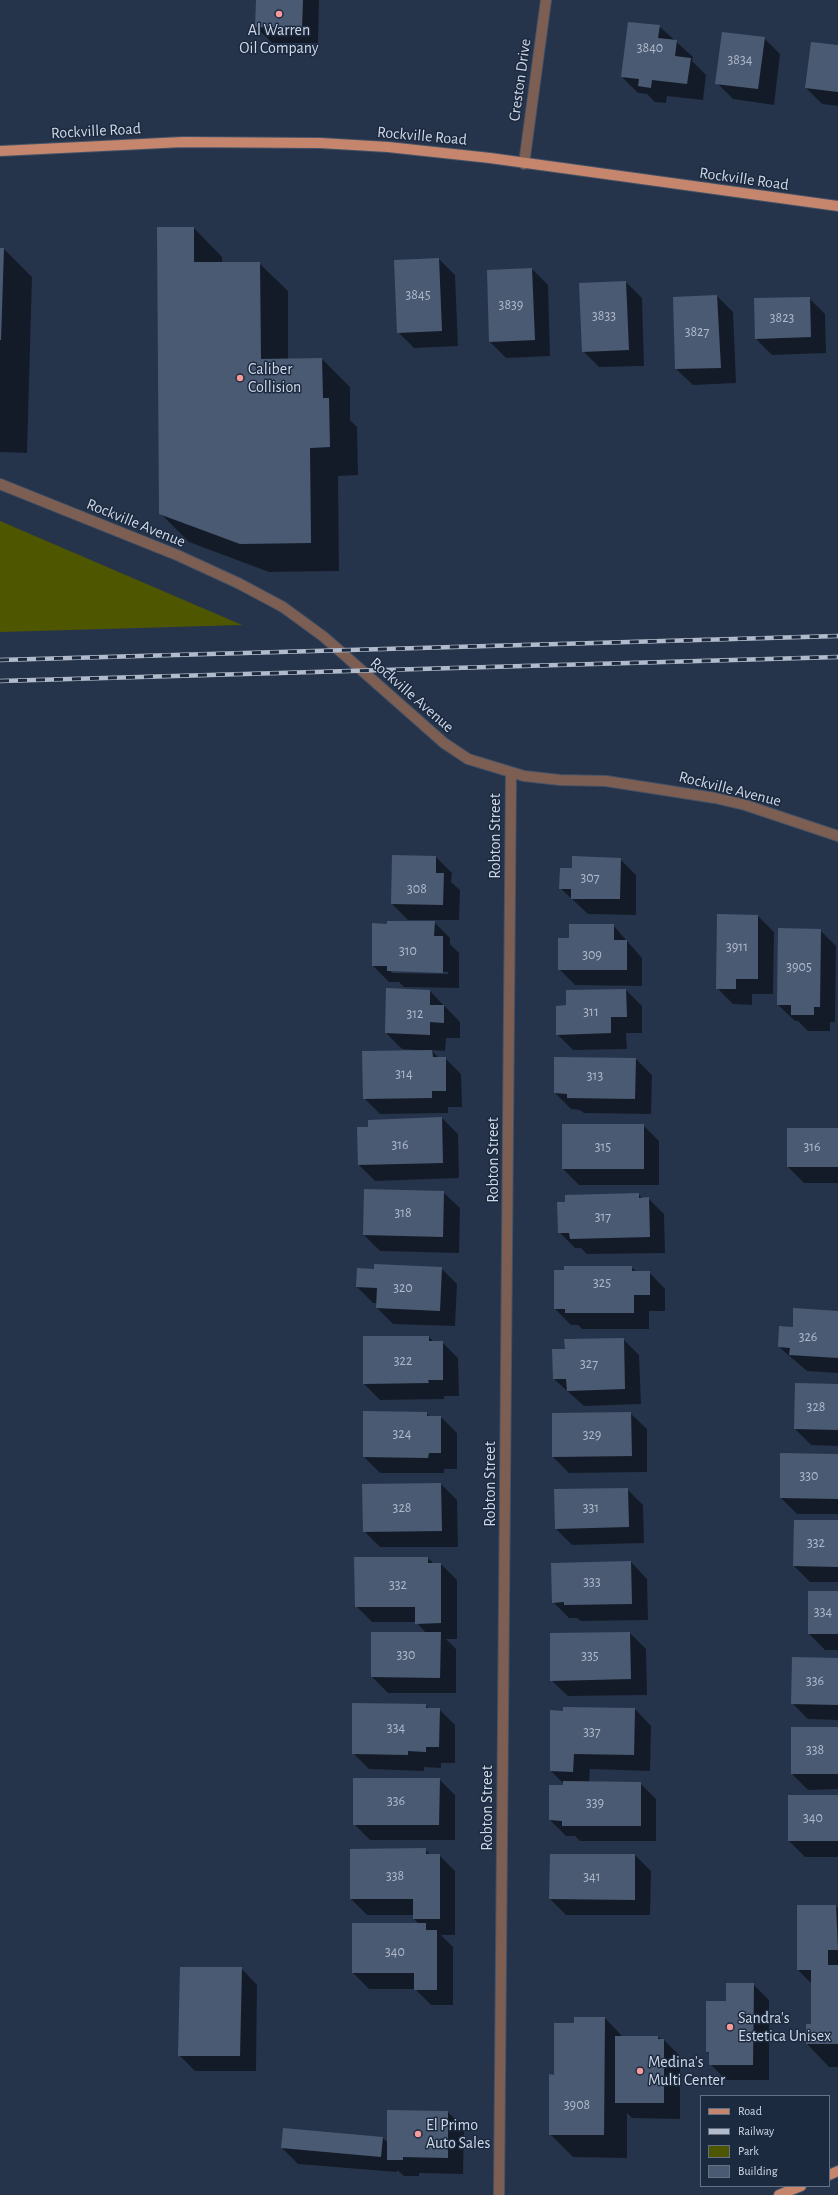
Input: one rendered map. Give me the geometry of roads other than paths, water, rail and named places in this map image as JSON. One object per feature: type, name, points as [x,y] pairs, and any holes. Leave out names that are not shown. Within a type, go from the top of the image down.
[{"type":"main road","name":"Rockville Road","points":[[0,151],[183,142],[320,143],[443,152],[838,206]]},
{"type":"main road","points":[[779,2195],[799,2187]]},
{"type":"street","name":"Creston Drive","points":[[524,164],[546,0]]},
{"type":"street","name":"Rockville Avenue","points":[[0,484],[177,555],[238,583],[283,607],[324,637],[444,743],[468,759],[510,772],[545,778],[606,782],[685,792],[745,805],[838,836]]},
{"type":"street","name":"Robton Street","points":[[500,2195],[510,772]]},
{"type":"railway","points":[[0,660],[838,636]]},
{"type":"railway","points":[[0,681],[838,657]]},
{"type":"place","name":"Al Warren Oil Company","points":[[279,14]]},
{"type":"place","name":"Caliber Collision","points":[[240,378]]},
{"type":"place","name":"Sandra's Estetica Unisex","points":[[730,2027]]},
{"type":"place","name":"Medina’s Multi Center","points":[[640,2071]]},
{"type":"place","name":"El Primo Auto Sales","points":[[418,2134]]}]
